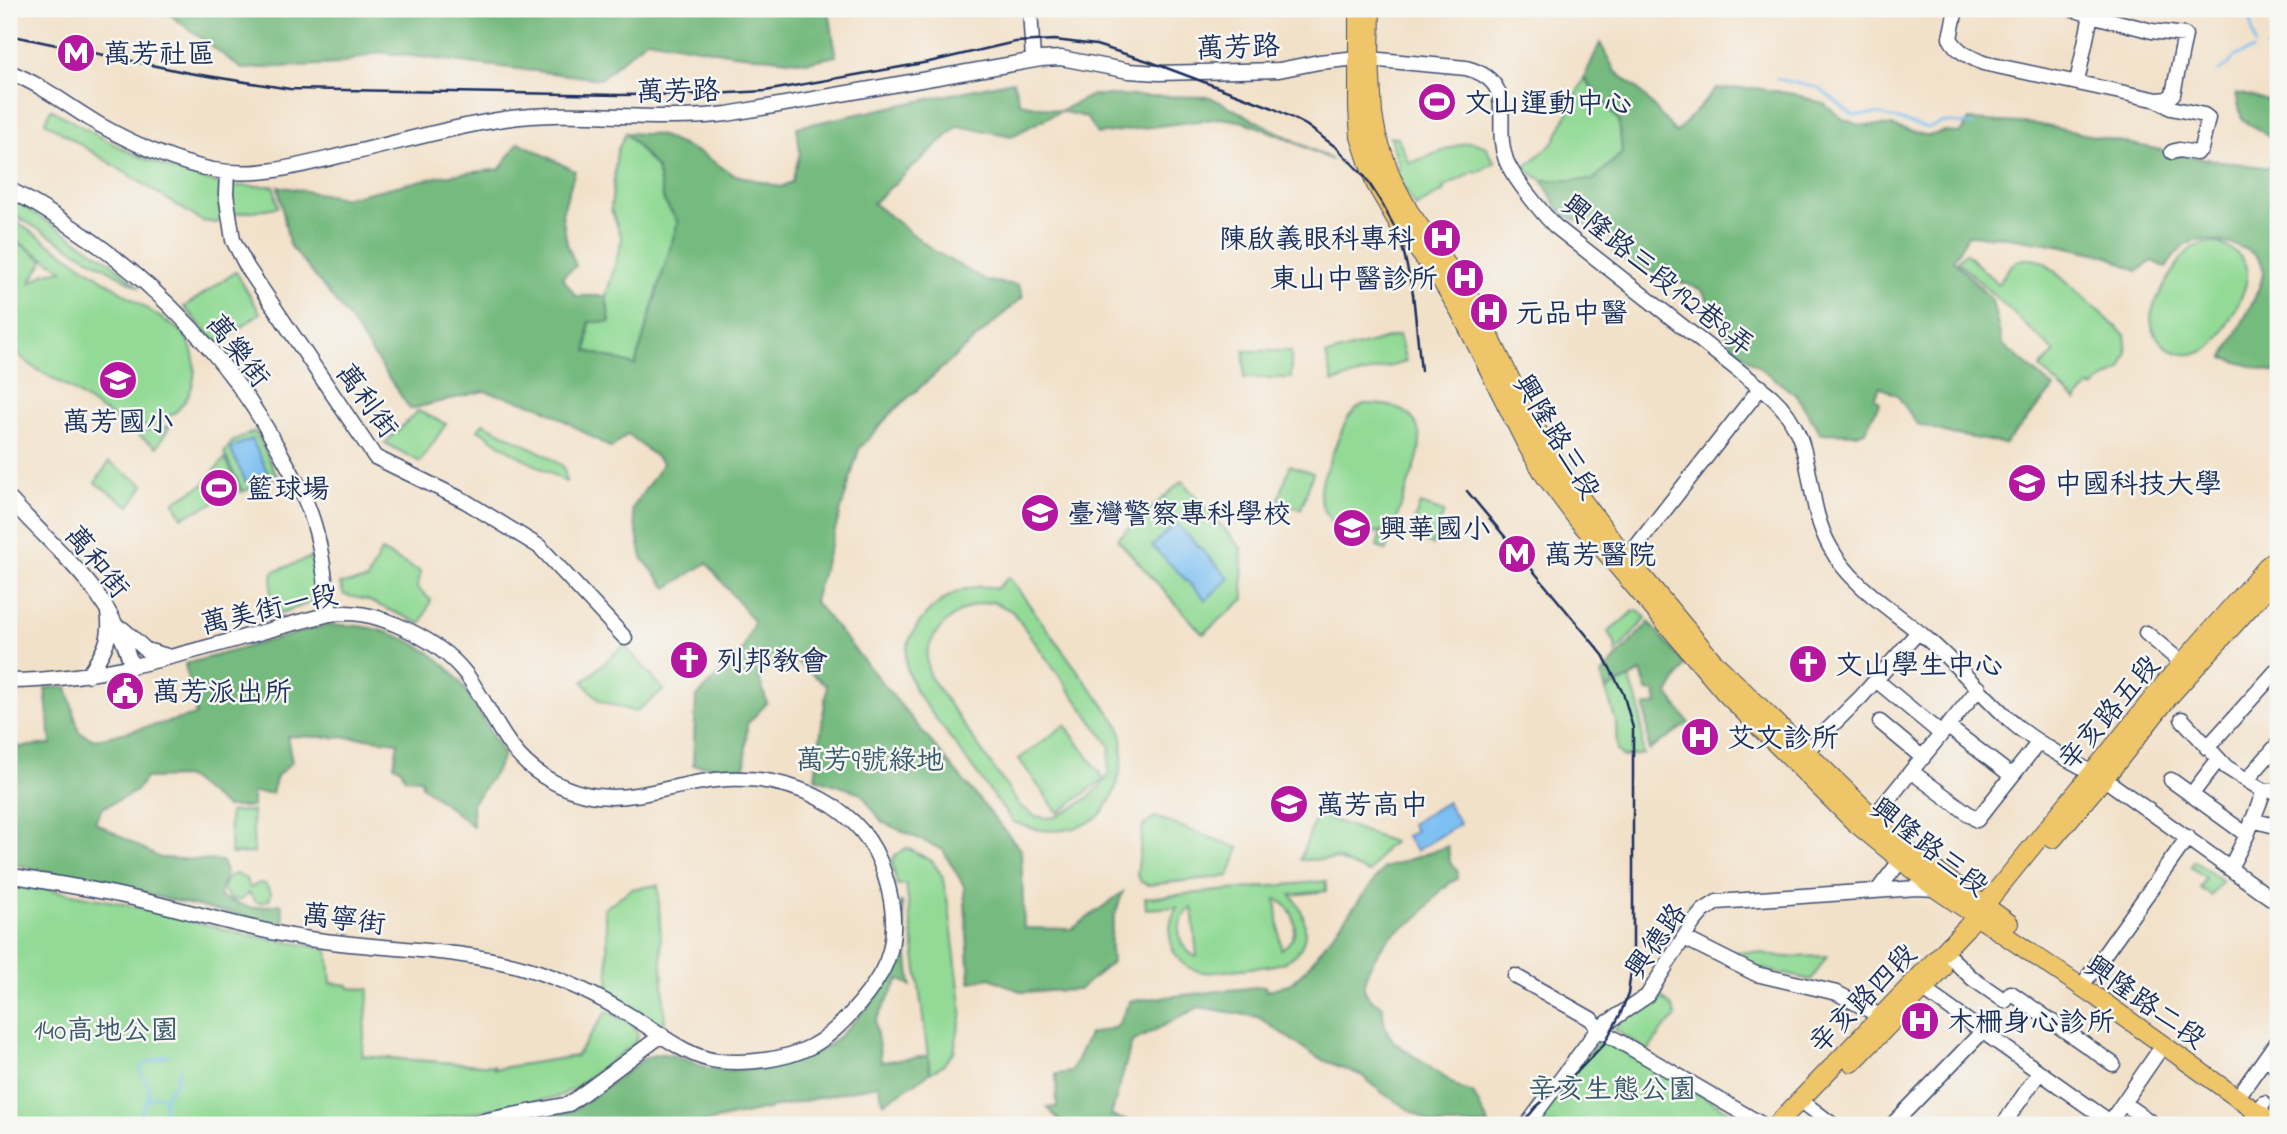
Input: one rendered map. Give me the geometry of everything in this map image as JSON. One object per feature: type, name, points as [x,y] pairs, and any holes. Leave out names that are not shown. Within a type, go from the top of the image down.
[{"type":"main road","name":"興隆路三段","points":[[1358,9],[1375,125],[1392,179],[1409,211],[1473,302],[1528,415],[1555,462],[1654,612],[1725,693],[1873,818],[1936,889],[1985,914]]},
{"type":"main road","name":"興隆路三段","points":[[1364,59],[1371,9]]},
{"type":"main road","name":"辛亥路五段","points":[[2098,776],[2182,663],[2266,567],[2278,557]]},
{"type":"main road","name":"辛亥路五段","points":[[1985,914],[2098,776],[2278,576]]},
{"type":"main road","name":"興隆路三段","points":[[1799,757],[1854,821],[1985,914]]},
{"type":"main road","name":"辛亥路四段","points":[[1776,1125],[1804,1104],[1924,990],[1952,959],[1985,914]]},
{"type":"main road","name":"辛亥路四段","points":[[1791,1125],[1804,1104],[1880,1016],[1966,929],[1985,914]]},
{"type":"main road","name":"興隆路二段","points":[[1985,914],[2240,1094],[2275,1125]]},
{"type":"main road","name":"興隆路二段","points":[[2084,982],[2163,1045],[2240,1094]]},
{"type":"street","points":[[1030,9],[1034,60]]},
{"type":"street","points":[[1956,9],[1950,38],[1963,53],[1983,63],[2158,100],[2167,99],[2173,94],[2185,35],[2143,29],[2071,9]]},
{"type":"street","points":[[2077,82],[2091,15]]},
{"type":"street","name":"萬芳路","points":[[9,72],[36,83],[100,125],[129,140],[193,164],[227,172],[251,172],[290,168],[503,119],[551,115],[707,117],[1034,60],[1061,58],[1159,73],[1279,70],[1332,60],[1364,59]]},
{"type":"street","name":"興隆路三段192巷8弄","points":[[1364,59],[1466,68],[1485,75],[1492,81],[1500,97],[1507,163],[1545,216],[1784,407],[1800,434],[1818,517],[1830,547],[1850,575],[1918,632],[2015,724],[2039,742],[2098,776],[2278,903]]},
{"type":"street","points":[[2158,100],[2171,108],[2204,115],[2209,121],[2201,149],[2196,153],[2179,150],[2172,152]]},
{"type":"street","name":"萬利街","points":[[227,172],[226,194],[233,240],[247,267],[374,457],[465,501],[540,547],[625,638]]},
{"type":"street","name":"萬樂街","points":[[9,189],[86,236],[136,273],[182,317],[228,370],[258,415],[302,494],[318,538],[330,614]]},
{"type":"street","points":[[1621,559],[1761,387]]},
{"type":"street","name":"萬和街","points":[[9,498],[71,561],[106,605],[121,632],[132,667]]},
{"type":"street","points":[[88,675],[107,643],[110,622],[106,605]]},
{"type":"street","name":"萬美街一段","points":[[9,681],[88,675],[132,667],[330,614],[356,612],[405,628],[435,646],[463,671],[520,758],[542,776],[569,789],[596,795],[627,797],[705,782],[748,779],[821,798],[845,813],[877,852],[887,881],[894,926],[893,943],[888,960],[873,986],[822,1040],[796,1053],[750,1061],[718,1061],[706,1059],[662,1035]]},
{"type":"street","points":[[114,619],[146,650],[176,656]]},
{"type":"street","points":[[1799,757],[1876,680],[1918,632]]},
{"type":"street","points":[[2146,633],[2182,663]]},
{"type":"street","points":[[2207,748],[2278,669]]},
{"type":"street","points":[[1876,680],[2012,776]]},
{"type":"street","points":[[1873,818],[1979,688]]},
{"type":"street","points":[[2182,719],[2226,767],[2271,790],[2252,820],[2230,869]]},
{"type":"street","points":[[1880,722],[1923,758]]},
{"type":"street","points":[[1912,772],[1977,820],[2039,742]]},
{"type":"street","points":[[2247,780],[2278,744]]},
{"type":"street","points":[[2191,795],[2218,760]]},
{"type":"street","points":[[2171,780],[2247,835]]},
{"type":"street","points":[[2252,820],[2275,826]]},
{"type":"street","points":[[2084,982],[2188,838]]},
{"type":"street","points":[[1878,890],[1904,856]]},
{"type":"street","name":"萬寧街","points":[[9,875],[120,895],[273,933],[362,946],[452,953],[498,961],[570,984],[604,1000],[662,1035]]},
{"type":"street","name":"興德路","points":[[1527,1125],[1598,1029],[1647,996],[1703,911],[1717,902],[1878,890],[1936,889]]},
{"type":"street","points":[[1684,938],[1756,974],[1837,993],[1880,1016]]},
{"type":"street","points":[[1952,959],[1973,979],[2005,1002],[2011,993],[2113,1064]]},
{"type":"street","points":[[1515,976],[1591,1019],[1598,1029],[1763,1125]]},
{"type":"street","points":[[1924,990],[2109,1124],[2163,1045]]},
{"type":"street","points":[[1892,1125],[1982,1032]]},
{"type":"street","points":[[462,1125],[569,1104],[662,1035]]},
{"type":"street","points":[[2240,1094],[2278,1040]]},
{"type":"street","points":[[2266,1057],[2278,1070]]},
{"type":"street","points":[[2003,1125],[2039,1073]]},
{"type":"street","points":[[2123,1103],[2155,1125]]},
{"type":"street","points":[[1804,1104],[1833,1125]]},
{"type":"green space","points":[[158,9],[820,9],[830,16],[836,56],[808,62],[733,54],[647,39],[600,79],[379,52],[338,64],[242,69],[165,11]]},
{"type":"green space","points":[[1600,43],[1615,71],[1639,90],[1676,133],[1716,89],[1755,88],[1794,94],[1824,104],[1843,119],[1859,125],[1892,126],[1928,136],[1943,132],[1961,133],[1969,120],[2036,124],[2199,158],[2270,168],[2276,140],[2242,120],[2236,93],[2278,102],[2278,374],[2224,358],[2254,300],[2262,277],[2260,261],[2243,248],[2218,241],[2195,241],[2181,249],[2166,268],[2153,261],[2137,271],[2108,256],[2058,245],[2009,237],[1968,235],[1953,260],[1992,300],[2002,344],[2054,388],[2005,444],[1951,434],[1917,424],[1897,395],[1880,387],[1874,398],[1880,402],[1865,431],[1857,434],[1820,433],[1797,396],[1735,349],[1702,290],[1616,258],[1610,236],[1561,213],[1542,180],[1593,180],[1622,153],[1619,121],[1584,78]]},
{"type":"green space","points":[[1584,78],[1619,121],[1622,153],[1593,180],[1542,180],[1524,168],[1554,142]]},
{"type":"green space","name":"萬芳9號綠地","points":[[1013,81],[1020,103],[1060,111],[1012,136],[958,126],[873,203],[934,251],[987,281],[1018,285],[1023,297],[893,411],[859,449],[814,601],[1021,850],[1024,928],[1072,929],[1123,892],[1112,926],[1112,962],[1079,990],[1022,992],[990,978],[970,982],[964,886],[943,850],[882,822],[861,793],[815,778],[827,686],[791,657],[758,674],[767,703],[747,724],[745,768],[693,765],[696,698],[743,650],[754,622],[707,563],[667,588],[642,558],[632,509],[663,463],[628,434],[611,448],[539,406],[484,391],[410,409],[347,316],[289,244],[278,186],[344,198],[441,176],[500,169],[519,142],[575,171],[562,214],[567,244],[576,266],[562,277],[576,296],[606,296],[610,322],[589,322],[587,351],[635,365],[678,222],[664,201],[657,169],[626,133],[659,135],[702,154],[732,174],[781,187],[792,182],[800,153],[797,127]]},
{"type":"green space","points":[[1092,95],[1210,97],[1332,160],[1245,122],[1221,118],[1097,134],[1086,117],[1060,111]]},
{"type":"green space","points":[[51,109],[154,163],[221,184],[221,219],[217,223],[202,221],[45,122]]},
{"type":"green space","points":[[626,133],[657,169],[664,201],[678,222],[635,366],[587,351],[589,322],[610,321],[606,296],[622,239],[611,209],[617,151]]},
{"type":"green space","points":[[1390,137],[1398,138],[1409,163],[1472,142],[1487,147],[1495,162],[1443,188],[1444,191],[1415,207],[1396,174],[1399,166]]},
{"type":"green space","points":[[230,186],[274,186],[278,207],[233,214]]},
{"type":"green space","points":[[9,197],[109,261],[140,288],[9,212]]},
{"type":"green space","points":[[9,217],[182,332],[192,350],[194,376],[189,394],[175,412],[166,419],[145,426],[122,422],[35,368],[19,354],[10,334],[11,311],[17,298],[9,292],[9,255],[17,242],[44,260],[30,283],[46,273],[63,270],[9,236]]},
{"type":"green space","points":[[2218,243],[2240,257],[2245,265],[2246,284],[2242,295],[2223,331],[2208,349],[2194,354],[2173,351],[2161,342],[2155,333],[2151,317],[2156,301],[2174,270],[2192,248]]},
{"type":"green space","points":[[1965,253],[1998,284],[2016,262],[2028,259],[2044,262],[2125,335],[2127,354],[2121,370],[2093,388],[2090,385],[2076,401],[2040,368],[2055,352],[1957,261]]},
{"type":"green space","points":[[236,272],[260,313],[218,345],[184,307]]},
{"type":"green space","points":[[1399,335],[1406,362],[1333,382],[1326,355]]},
{"type":"green space","points":[[1244,351],[1291,351],[1291,378],[1244,378]]},
{"type":"green space","points":[[1364,404],[1393,407],[1409,415],[1418,430],[1420,441],[1417,459],[1386,550],[1377,547],[1381,531],[1370,534],[1349,532],[1331,521],[1321,502],[1321,485],[1341,432],[1350,416]]},
{"type":"green space","points":[[418,411],[446,424],[420,462],[385,443]]},
{"type":"green space","points":[[483,423],[564,467],[566,482],[510,451],[478,429]]},
{"type":"green space","points":[[170,426],[157,447],[133,432]]},
{"type":"green space","points":[[255,431],[277,476],[243,492],[224,453],[232,442]]},
{"type":"green space","name":"籃球場","points":[[225,458],[241,491],[182,517],[174,502],[204,484]]},
{"type":"green space","points":[[109,462],[144,485],[130,506],[95,483]]},
{"type":"green space","points":[[1290,465],[1313,473],[1301,509],[1278,502]]},
{"type":"green space","points":[[1182,481],[1241,548],[1244,599],[1203,634],[1117,539]]},
{"type":"green space","points":[[1420,504],[1444,512],[1433,545],[1409,536]]},
{"type":"green space","points":[[381,551],[421,572],[417,588],[431,600],[421,624],[367,600],[344,595],[340,584],[367,580]]},
{"type":"green space","points":[[312,557],[318,600],[278,614],[270,599],[273,572]]},
{"type":"green space","points":[[1009,577],[1118,725],[1123,747],[1122,761],[1110,802],[1095,819],[1075,828],[1054,831],[1013,822],[916,692],[909,674],[906,656],[909,642],[926,615],[952,595],[967,589],[996,589]],"holes":[[[993,602],[1012,611],[1110,746],[1108,777],[1094,793],[1056,817],[1035,816],[1020,806],[929,675],[927,655],[931,643],[952,617],[982,603]]]},
{"type":"green space","points":[[1638,610],[1646,618],[1616,653],[1615,643],[1608,632]]},
{"type":"green space","points":[[1649,622],[1685,665],[1668,694],[1689,723],[1649,750],[1645,706],[1657,704],[1655,692],[1647,691],[1641,672],[1606,690],[1601,675]]},
{"type":"green space","points":[[345,625],[376,629],[406,639],[445,666],[469,695],[504,755],[472,804],[473,826],[422,786],[421,779],[405,778],[401,769],[394,765],[398,742],[366,738],[287,736],[292,762],[277,776],[272,793],[252,793],[252,807],[226,807],[187,777],[145,778],[135,792],[102,808],[95,822],[160,858],[222,861],[226,872],[219,897],[252,908],[281,904],[285,926],[9,863],[9,748],[51,744],[45,688],[67,687],[79,732],[94,740],[196,715],[185,664],[323,626]]},
{"type":"green space","points":[[624,645],[664,690],[635,712],[600,701],[583,682]]},
{"type":"green space","points":[[1629,678],[1640,708],[1643,754],[1623,757],[1617,750],[1616,722],[1606,690]]},
{"type":"green space","points":[[1065,725],[1104,779],[1058,813],[1019,759]]},
{"type":"green space","points":[[252,811],[254,853],[231,854],[229,812]]},
{"type":"green space","points":[[1317,814],[1393,842],[1369,873],[1337,859],[1300,860]]},
{"type":"green space","points":[[1155,817],[1239,848],[1229,876],[1148,885],[1141,882],[1137,875],[1143,826]]},
{"type":"green space","points":[[1448,846],[1450,862],[1458,872],[1457,879],[1441,891],[1423,912],[1386,942],[1366,974],[1364,988],[1369,997],[1383,1007],[1385,1026],[1394,1042],[1461,1089],[1473,1093],[1489,1125],[1434,1125],[1381,1092],[1363,1076],[1318,1058],[1258,1017],[1199,1007],[1132,1042],[1111,1116],[1142,1125],[1063,1125],[1047,1107],[1057,1107],[1056,1074],[1071,1072],[1089,1034],[1117,1027],[1130,1001],[1265,986],[1266,991],[1291,983],[1306,969],[1384,868]]},
{"type":"green space","points":[[907,848],[932,861],[942,876],[949,908],[962,1012],[954,1051],[944,1064],[930,1073],[906,884],[897,885],[892,863],[895,855]]},
{"type":"green space","points":[[2194,861],[2222,881],[2211,896],[2200,888],[2206,878],[2191,867]]},
{"type":"green space","points":[[237,874],[246,879],[250,888],[259,883],[265,884],[271,893],[270,899],[260,903],[249,893],[241,900],[231,899],[224,891],[224,884],[228,877]]},
{"type":"green space","points":[[1326,881],[1326,891],[1291,895],[1302,912],[1305,931],[1300,949],[1293,956],[1274,965],[1218,972],[1204,972],[1183,964],[1172,947],[1170,937],[1172,917],[1177,907],[1146,909],[1145,898]],"holes":[[[1276,899],[1289,909],[1295,923],[1292,937],[1281,949]],[[1192,907],[1197,956],[1196,957],[1184,946],[1179,933],[1182,919]]]},
{"type":"green space","name":"140高地公園","points":[[9,882],[119,903],[243,934],[328,949],[331,983],[348,985],[349,988],[369,989],[362,1056],[494,1066],[494,1069],[576,1056],[607,1011],[633,1025],[638,1035],[634,1044],[558,1097],[404,1125],[28,1125],[9,1118]]},
{"type":"green space","points":[[658,885],[665,1026],[639,1015],[609,994],[604,909],[631,889]]},
{"type":"green space","points":[[900,902],[911,986],[899,979],[875,1022],[881,1062],[928,1056],[930,1073],[884,1103],[878,1085],[693,1125],[505,1125],[572,1111],[644,1059],[655,1055],[673,1055],[708,1068],[732,1070],[800,1060],[823,1049],[836,1040],[867,1008],[878,995],[893,968],[901,937]]},
{"type":"green space","points":[[1723,952],[1755,952],[1785,957],[1827,956],[1811,980],[1754,967]]},
{"type":"green space","points":[[1657,992],[1672,1007],[1676,1017],[1663,1029],[1648,1051],[1615,1030],[1622,1019],[1633,1014]]},
{"type":"green space","name":"辛亥生態公園","points":[[1604,1040],[1753,1125],[1535,1125],[1598,1041]]},
{"type":"water","points":[[252,439],[268,473],[246,483],[230,448]]},
{"type":"water","points":[[1176,523],[1229,578],[1206,600],[1152,546]]},
{"type":"water","points":[[1447,802],[1460,824],[1416,851],[1406,836],[1415,831],[1411,824]]},
{"type":"waterway","points":[[2250,18],[2255,44]]},
{"type":"waterway","points":[[2266,48],[2278,48]]},
{"type":"waterway","points":[[2218,72],[2235,56],[2253,50]]},
{"type":"waterway","points":[[1777,79],[1819,88],[1854,116],[1878,114],[1927,128],[1944,122],[1973,125]]},
{"type":"waterway","points":[[148,1100],[149,1087],[140,1071],[142,1065],[168,1055]]},
{"type":"waterway","points":[[165,1097],[175,1083],[180,1069]]},
{"type":"waterway","points":[[137,1125],[145,1103],[157,1095],[164,1098],[166,1125]]},
{"type":"railway","points":[[9,35],[189,73],[290,89],[619,95],[765,91],[929,62],[1015,42],[1055,40],[1096,45],[1148,61],[1273,108],[1306,125],[1337,148],[1365,177],[1395,228],[1404,253],[1413,294],[1421,371]]},
{"type":"railway","points":[[1467,491],[1603,655],[1623,693],[1633,728],[1633,956],[1628,994],[1604,1044],[1578,1071],[1536,1107],[1521,1125]]},
{"type":"place","name":"萬芳社區","points":[[76,53]]},
{"type":"place","name":"文山運動中心","points":[[1437,102]]},
{"type":"place","name":"陳啟義眼科專科","points":[[1442,238]]},
{"type":"place","name":"東山中醫診所","points":[[1465,278]]},
{"type":"place","name":"元品中醫","points":[[1489,312]]},
{"type":"place","name":"萬芳國小","points":[[118,380]]},
{"type":"place","name":"中國科技大學","points":[[2027,483]]},
{"type":"place","name":"籃球場","points":[[219,488]]},
{"type":"place","name":"臺灣警察專科學校","points":[[1040,513]]},
{"type":"place","name":"興華國小","points":[[1352,528]]},
{"type":"place","name":"萬芳醫院","points":[[1517,554]]},
{"type":"place","name":"列邦教會","points":[[689,660]]},
{"type":"place","name":"文山學生中心","points":[[1808,664]]},
{"type":"place","name":"萬芳派出所","points":[[125,691]]},
{"type":"place","name":"艾文診所","points":[[1700,737]]},
{"type":"place","name":"萬芳高中","points":[[1289,804]]},
{"type":"place","name":"木柵身心診所","points":[[1920,1021]]}]
